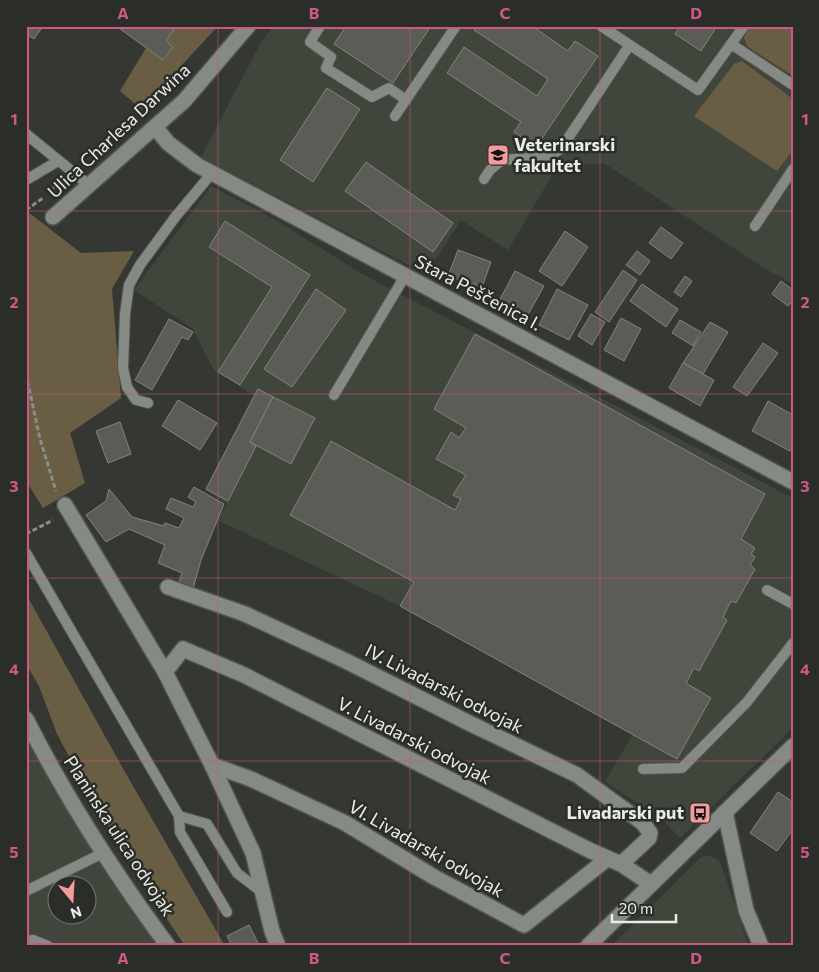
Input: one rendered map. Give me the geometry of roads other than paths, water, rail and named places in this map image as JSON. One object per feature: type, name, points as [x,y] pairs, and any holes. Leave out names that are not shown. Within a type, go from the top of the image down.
[{"type":"street","name":"Ulica Charlesa Darwina","points":[[53,217],[184,101],[248,26]]},
{"type":"street","name":"Stara Peščenica I.","points":[[155,127],[168,143],[194,163],[793,482]]},
{"type":"street","points":[[67,508],[165,672],[212,765],[253,853],[272,931],[278,946]]},
{"type":"street","name":"IV. Livadarski odvojak","points":[[168,587],[253,618],[346,661],[577,775],[643,824],[650,833],[649,838],[614,861]]},
{"type":"street","name":"V. Livadarski odvojak","points":[[165,672],[183,649],[244,675],[614,861],[651,884]]},
{"type":"street","name":"Planinska ulica odvojak","points":[[26,719],[52,770],[103,853],[168,946]]},
{"type":"street","points":[[588,946],[793,746]]},
{"type":"street","name":"VI. Livadarski odvojak","points":[[212,765],[251,779],[345,823],[434,877],[524,925],[614,861]]},
{"type":"street","points":[[725,812],[746,910],[761,946]]},
{"type":"lane","points":[[320,26],[310,42],[331,57],[326,68],[372,97],[389,88],[406,100]]},
{"type":"lane","points":[[395,116],[456,26]]},
{"type":"lane","points":[[601,26],[698,90],[744,26]]},
{"type":"lane","points":[[731,44],[793,85]]},
{"type":"lane","points":[[484,178],[502,160],[547,157],[561,149],[629,46]]},
{"type":"lane","points":[[26,134],[90,186]]},
{"type":"lane","points":[[26,180],[58,161]]},
{"type":"lane","points":[[755,226],[793,169]]},
{"type":"lane","points":[[148,403],[136,400],[126,387],[123,368],[124,314],[129,285],[140,265],[176,216],[212,173]]},
{"type":"lane","points":[[334,395],[405,276]]},
{"type":"lane","points":[[26,554],[179,816],[180,832],[227,912]]},
{"type":"lane","points":[[767,590],[793,604]]},
{"type":"lane","points":[[643,769],[682,768],[747,702],[793,643]]},
{"type":"lane","points":[[179,816],[206,824],[237,873],[262,892]]},
{"type":"lane","points":[[26,891],[103,853]]},
{"type":"lane","points":[[26,941],[33,940],[48,946]]},
{"type":"place","name":"Veterinarski fakultet","points":[[498,155]]},
{"type":"place","name":"Livadarski put","points":[[700,813]]}]
